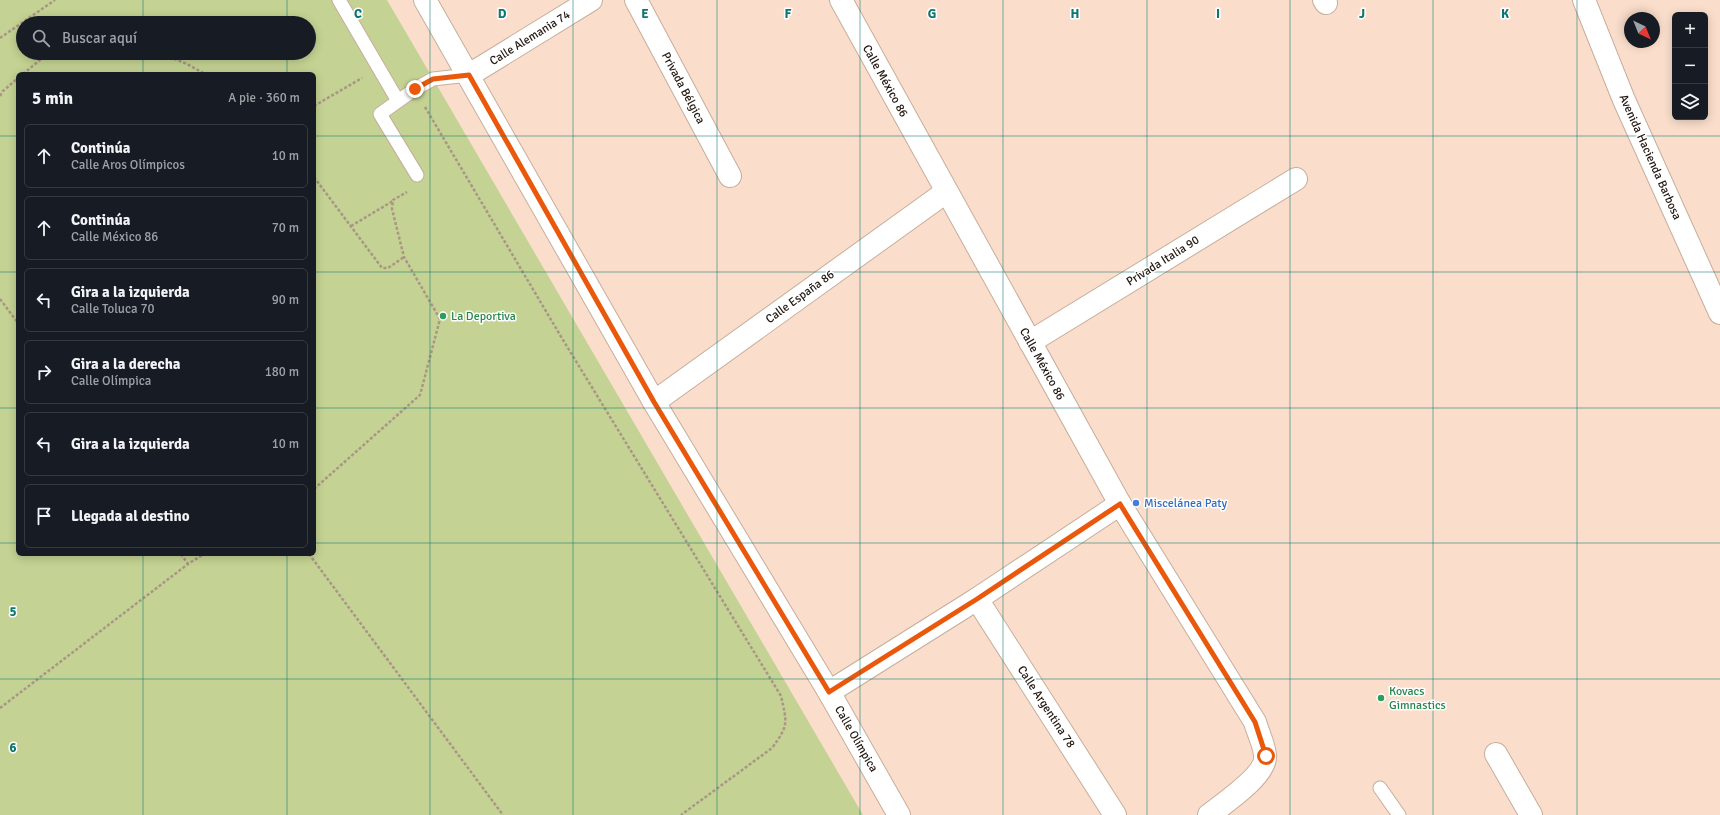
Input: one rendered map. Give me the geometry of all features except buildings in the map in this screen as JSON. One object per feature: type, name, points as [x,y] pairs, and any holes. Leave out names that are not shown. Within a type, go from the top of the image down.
[{"type":"street","name":"Calle Olímpica","points":[[425,0],[654,402],[829,692],[899,815]]},
{"type":"street","name":"Calle Alemania 74","points":[[469,75],[591,0]]},
{"type":"street","name":"Privada Bélgica","points":[[636,0],[730,176]]},
{"type":"street","name":"Calle México 86","points":[[841,0],[1120,504],[1255,722],[1266,756],[1264,766],[1257,775],[1209,815]]},
{"type":"street","name":"Avenida Hacienda Barbosa","points":[[1584,0],[1624,100],[1720,313]]},
{"type":"street","name":"Privada Italia 90","points":[[1030,342],[1296,179]]},
{"type":"street","name":"Calle España 86","points":[[654,402],[946,192]]},
{"type":"street","points":[[829,692],[977,599],[1120,504]]},
{"type":"street","name":"Calle Argentina 78","points":[[977,599],[1115,815]]},
{"type":"street","points":[[1496,754],[1531,815]]},
{"type":"lane","points":[[339,0],[398,101]]},
{"type":"lane","points":[[417,175],[380,114],[415,89],[433,79],[469,75]]},
{"type":"lane","points":[[1380,788],[1399,815]]},
{"type":"path","points":[[32,16],[55,0]]},
{"type":"path","points":[[0,38],[16,27]]},
{"type":"path","points":[[25,72],[40,60]]},
{"type":"path","points":[[177,60],[201,72]]},
{"type":"path","points":[[316,105],[379,68]]},
{"type":"path","points":[[0,96],[3,91],[16,80]]},
{"type":"path","points":[[415,89],[567,346],[781,696],[787,721],[780,737],[772,748],[681,815]]},
{"type":"path","points":[[351,226],[422,184],[417,175]]},
{"type":"path","points":[[316,180],[382,268],[388,268],[404,258]]},
{"type":"path","points":[[316,487],[420,395],[440,319],[404,258],[392,209],[393,200]]},
{"type":"path","points":[[0,299],[16,320]]},
{"type":"path","points":[[182,556],[188,564]]},
{"type":"path","points":[[0,708],[188,564],[201,556]]},
{"type":"path","points":[[310,556],[502,815]]},
{"type":"green space","name":"La Deportiva","points":[[0,0],[387,0],[863,815],[0,815]]},
{"type":"place","name":"La Deportiva","points":[[443,316]]},
{"type":"place","name":"Miscelánea Paty","points":[[1136,503]]},
{"type":"place","name":"Kovacs Gimnastics","points":[[1381,698]]},
{"type":"route","points":[[415,89],[433,79],[469,75],[654,402],[829,692],[977,599],[1120,504],[1255,722],[1266,756]]}]
